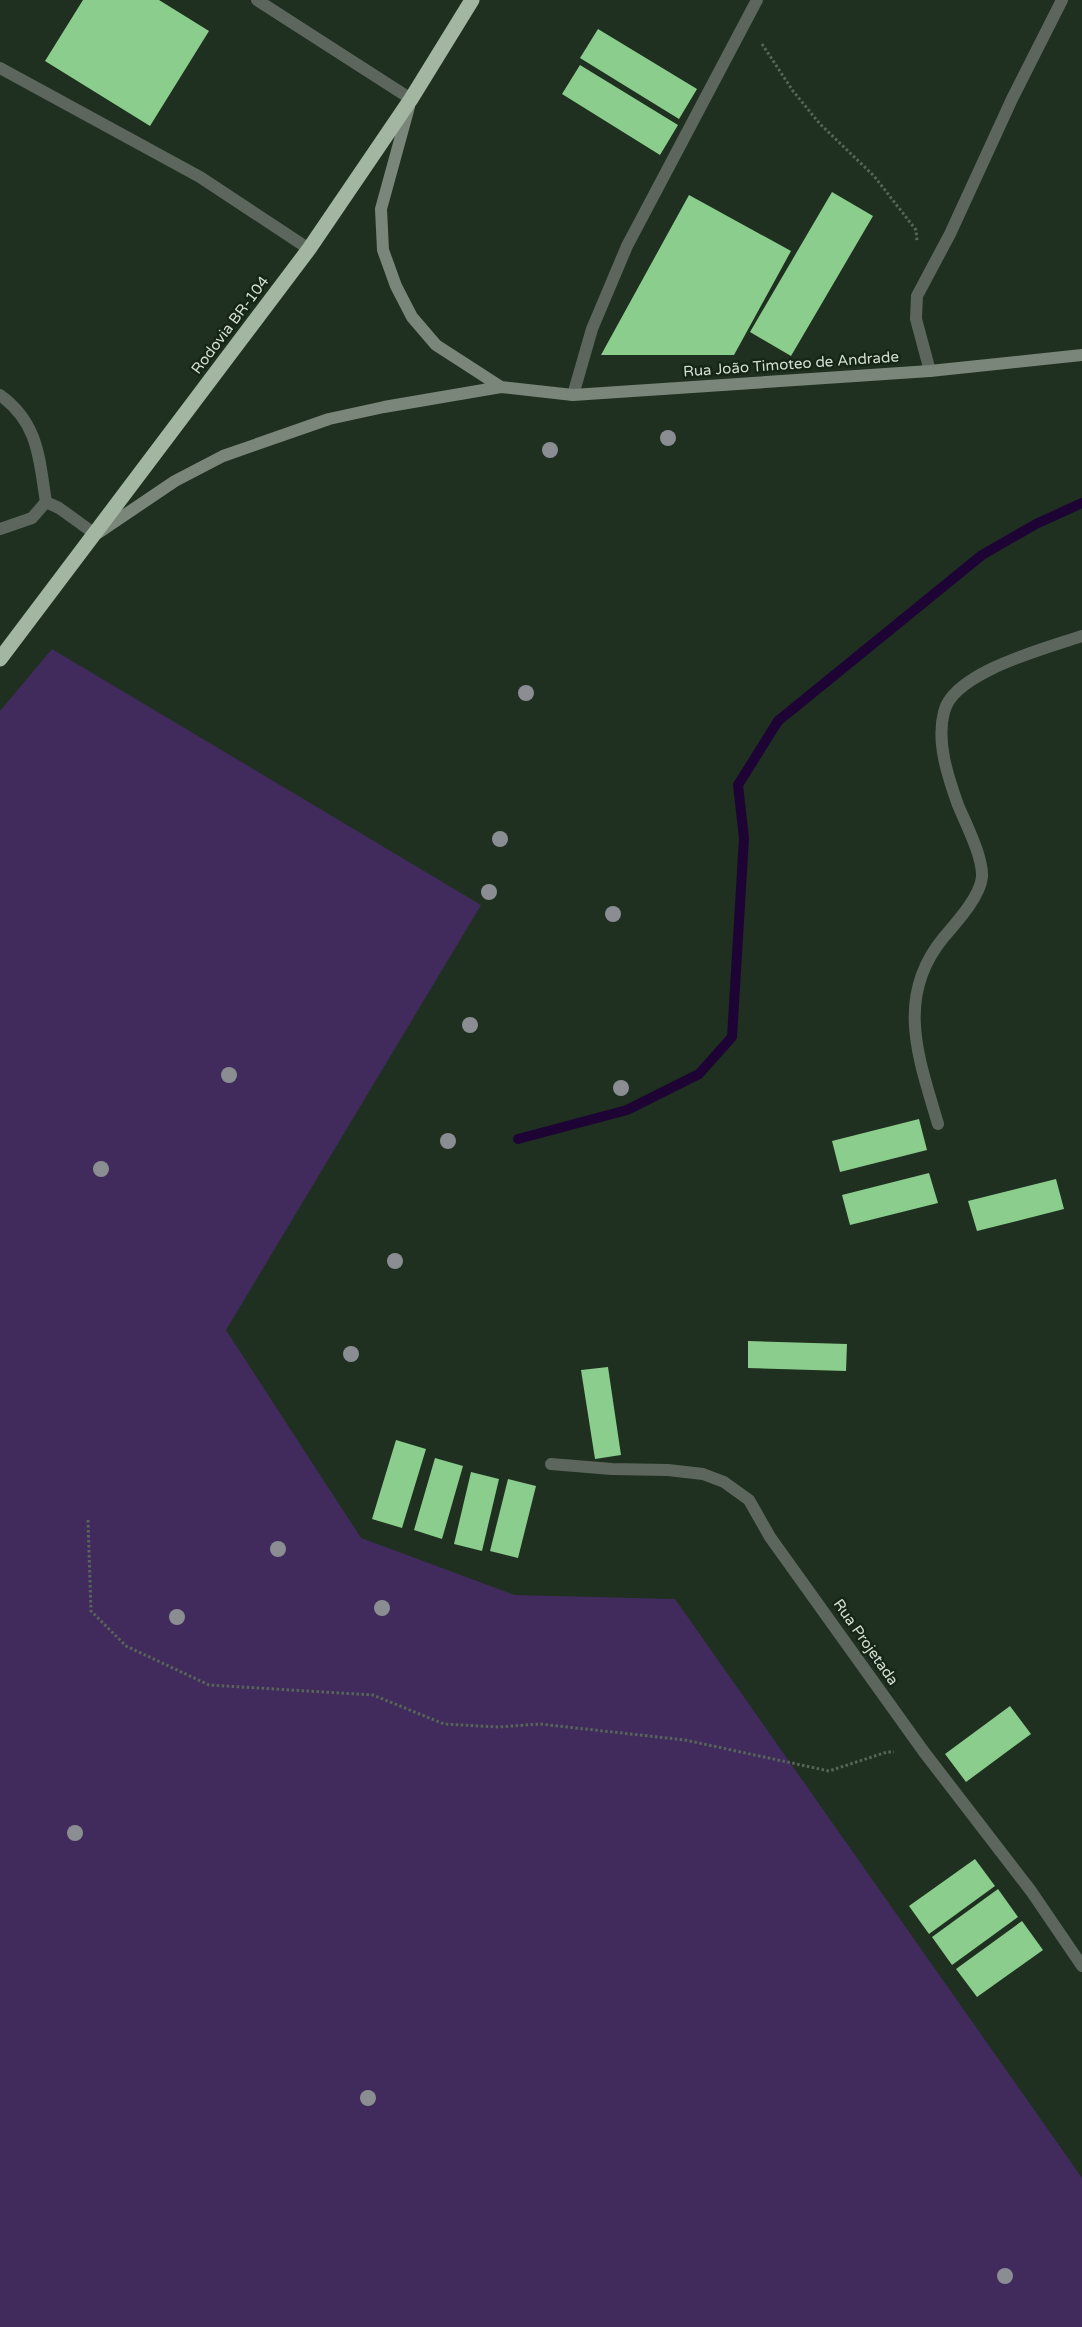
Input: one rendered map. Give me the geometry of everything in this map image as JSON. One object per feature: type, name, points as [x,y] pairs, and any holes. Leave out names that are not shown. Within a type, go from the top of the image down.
[{"type":"highway","name":"Rodovia BR-104","points":[[0,659],[309,249],[411,99],[472,0]]},
{"type":"main road","points":[[411,99],[381,210],[383,250],[396,286],[412,317],[436,345],[501,387]]},
{"type":"main road","name":"Rua João Timoteo de Andrade","points":[[501,387],[573,394],[930,370],[1082,355]]},
{"type":"main road","points":[[96,534],[175,481],[223,456],[280,435],[338,417],[501,387]]},
{"type":"street","points":[[257,0],[411,99]]},
{"type":"street","points":[[573,394],[592,329],[627,246],[758,0]]},
{"type":"street","points":[[930,370],[915,309],[917,296],[950,234],[1012,99],[1062,0]]},
{"type":"street","points":[[0,68],[200,177],[309,249]]},
{"type":"street","points":[[0,395],[12,403],[25,419],[34,437],[46,502]]},
{"type":"street","points":[[46,502],[59,508],[96,534]]},
{"type":"street","points":[[0,529],[32,518],[46,502]]},
{"type":"street","points":[[938,1124],[917,1051],[915,1000],[920,977],[932,952],[965,912],[982,877],[978,857],[953,792],[944,756],[942,730],[944,711],[953,695],[985,671],[1082,636]]},
{"type":"street","name":"Rua Projetada","points":[[551,1464],[612,1469],[668,1470],[703,1474],[724,1482],[749,1500],[770,1537],[924,1752],[1031,1891],[1082,1966]]},
{"type":"path","points":[[747,21],[793,92],[820,124],[874,176],[916,230],[923,282]]},
{"type":"path","points":[[88,1520],[91,1612],[126,1646],[209,1686],[373,1695],[444,1724],[498,1727],[540,1724],[685,1740],[829,1771],[888,1752],[924,1752]]},
{"type":"shaded area","points":[[52,649],[481,905],[226,1330],[361,1538],[515,1595],[675,1599],[1082,2178],[1082,2327],[0,2327],[0,711]]},
{"type":"building","points":[[83,0],[159,0],[209,31],[150,126],[45,61]]},
{"type":"building","points":[[598,29],[697,89],[679,119],[580,58]]},
{"type":"building","points":[[580,65],[678,125],[660,155],[562,94]]},
{"type":"building","points":[[832,192],[873,216],[791,356],[750,332]]},
{"type":"building","points":[[689,195],[791,251],[734,355],[601,355]]},
{"type":"building","points":[[919,1119],[927,1150],[840,1172],[832,1141]]},
{"type":"building","points":[[929,1173],[938,1203],[850,1225],[842,1195]]},
{"type":"building","points":[[1056,1179],[1064,1209],[977,1231],[968,1201]]},
{"type":"building","points":[[748,1341],[847,1344],[846,1371],[748,1368]]},
{"type":"building","points":[[608,1367],[621,1455],[595,1459],[581,1370]]},
{"type":"building","points":[[396,1440],[426,1449],[402,1528],[372,1519]]},
{"type":"building","points":[[435,1458],[463,1466],[442,1539],[414,1530]]},
{"type":"building","points":[[471,1472],[499,1479],[482,1551],[454,1544]]},
{"type":"building","points":[[508,1479],[536,1486],[518,1558],[490,1551]]},
{"type":"building","points":[[1010,1706],[1031,1734],[966,1782],[945,1754]]},
{"type":"building","points":[[975,1859],[995,1886],[929,1934],[909,1906]]},
{"type":"building","points":[[998,1889],[1018,1917],[952,1965],[932,1937]]},
{"type":"building","points":[[1022,1921],[1043,1950],[977,1997],[956,1969]]},
{"type":"waterway","points":[[518,1139],[627,1110],[699,1074],[732,1037],[744,838],[738,785],[778,721],[982,555],[1036,524],[1082,503]]}]
